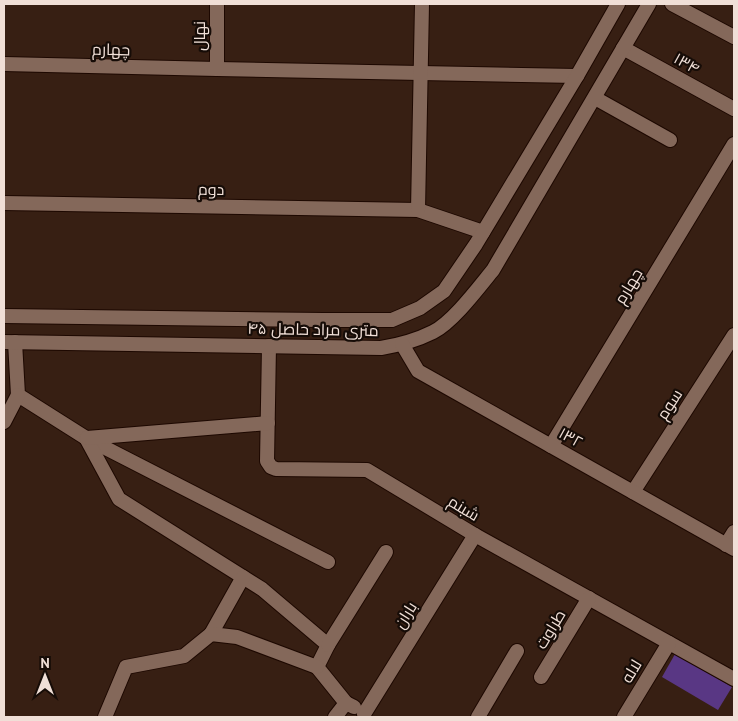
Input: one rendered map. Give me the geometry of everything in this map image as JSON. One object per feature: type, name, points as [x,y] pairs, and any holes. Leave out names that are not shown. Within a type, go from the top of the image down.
[{"type":"street","name":"نهال","points":[[217,4],[217,68]]},
{"type":"street","points":[[418,210],[422,4]]},
{"type":"street","name":"۴۵ متری مراد حاصل","points":[[4,316],[392,320],[420,308],[444,291],[483,232],[618,4]]},
{"type":"street","name":"۴۵ متری مراد حاصل","points":[[9,342],[381,348],[402,344],[435,331],[461,308],[493,270],[649,4]]},
{"type":"street","points":[[672,4],[734,37]]},
{"type":"street","name":"۱۳۴","points":[[623,48],[734,109]]},
{"type":"street","name":"چهارم","points":[[4,64],[577,76]]},
{"type":"street","points":[[595,98],[670,140]]},
{"type":"street","name":"چهارم","points":[[551,446],[734,144]]},
{"type":"street","name":"دوم","points":[[4,203],[418,210],[483,232]]},
{"type":"street","name":"سوم","points":[[634,492],[734,335]]},
{"type":"street","points":[[4,422],[18,395],[9,342]]},
{"type":"street","name":"۱۳۲","points":[[402,344],[418,371],[730,547]]},
{"type":"street","name":"شبنم","points":[[269,346],[268,461],[271,467],[276,469],[367,470],[475,535],[734,679]]},
{"type":"street","points":[[18,395],[86,438],[328,562]]},
{"type":"street","points":[[86,438],[268,423]]},
{"type":"street","points":[[86,438],[119,499],[262,589],[328,645]]},
{"type":"street","points":[[730,547],[734,532]]},
{"type":"street","name":"باران","points":[[366,716],[475,535]]},
{"type":"street","points":[[317,667],[328,645],[386,552]]},
{"type":"street","points":[[105,717],[126,667],[184,656],[211,634],[243,577]]},
{"type":"street","name":"طراوت","points":[[541,677],[589,598]]},
{"type":"street","points":[[211,634],[237,637],[317,667],[346,703],[366,716]]},
{"type":"street","name":"لاله","points":[[624,717],[668,643]]},
{"type":"street","points":[[478,717],[517,651]]},
{"type":"street","points":[[335,717],[346,703]]},
{"type":"building","points":[[675,654],[732,687],[718,710],[662,677]]}]
